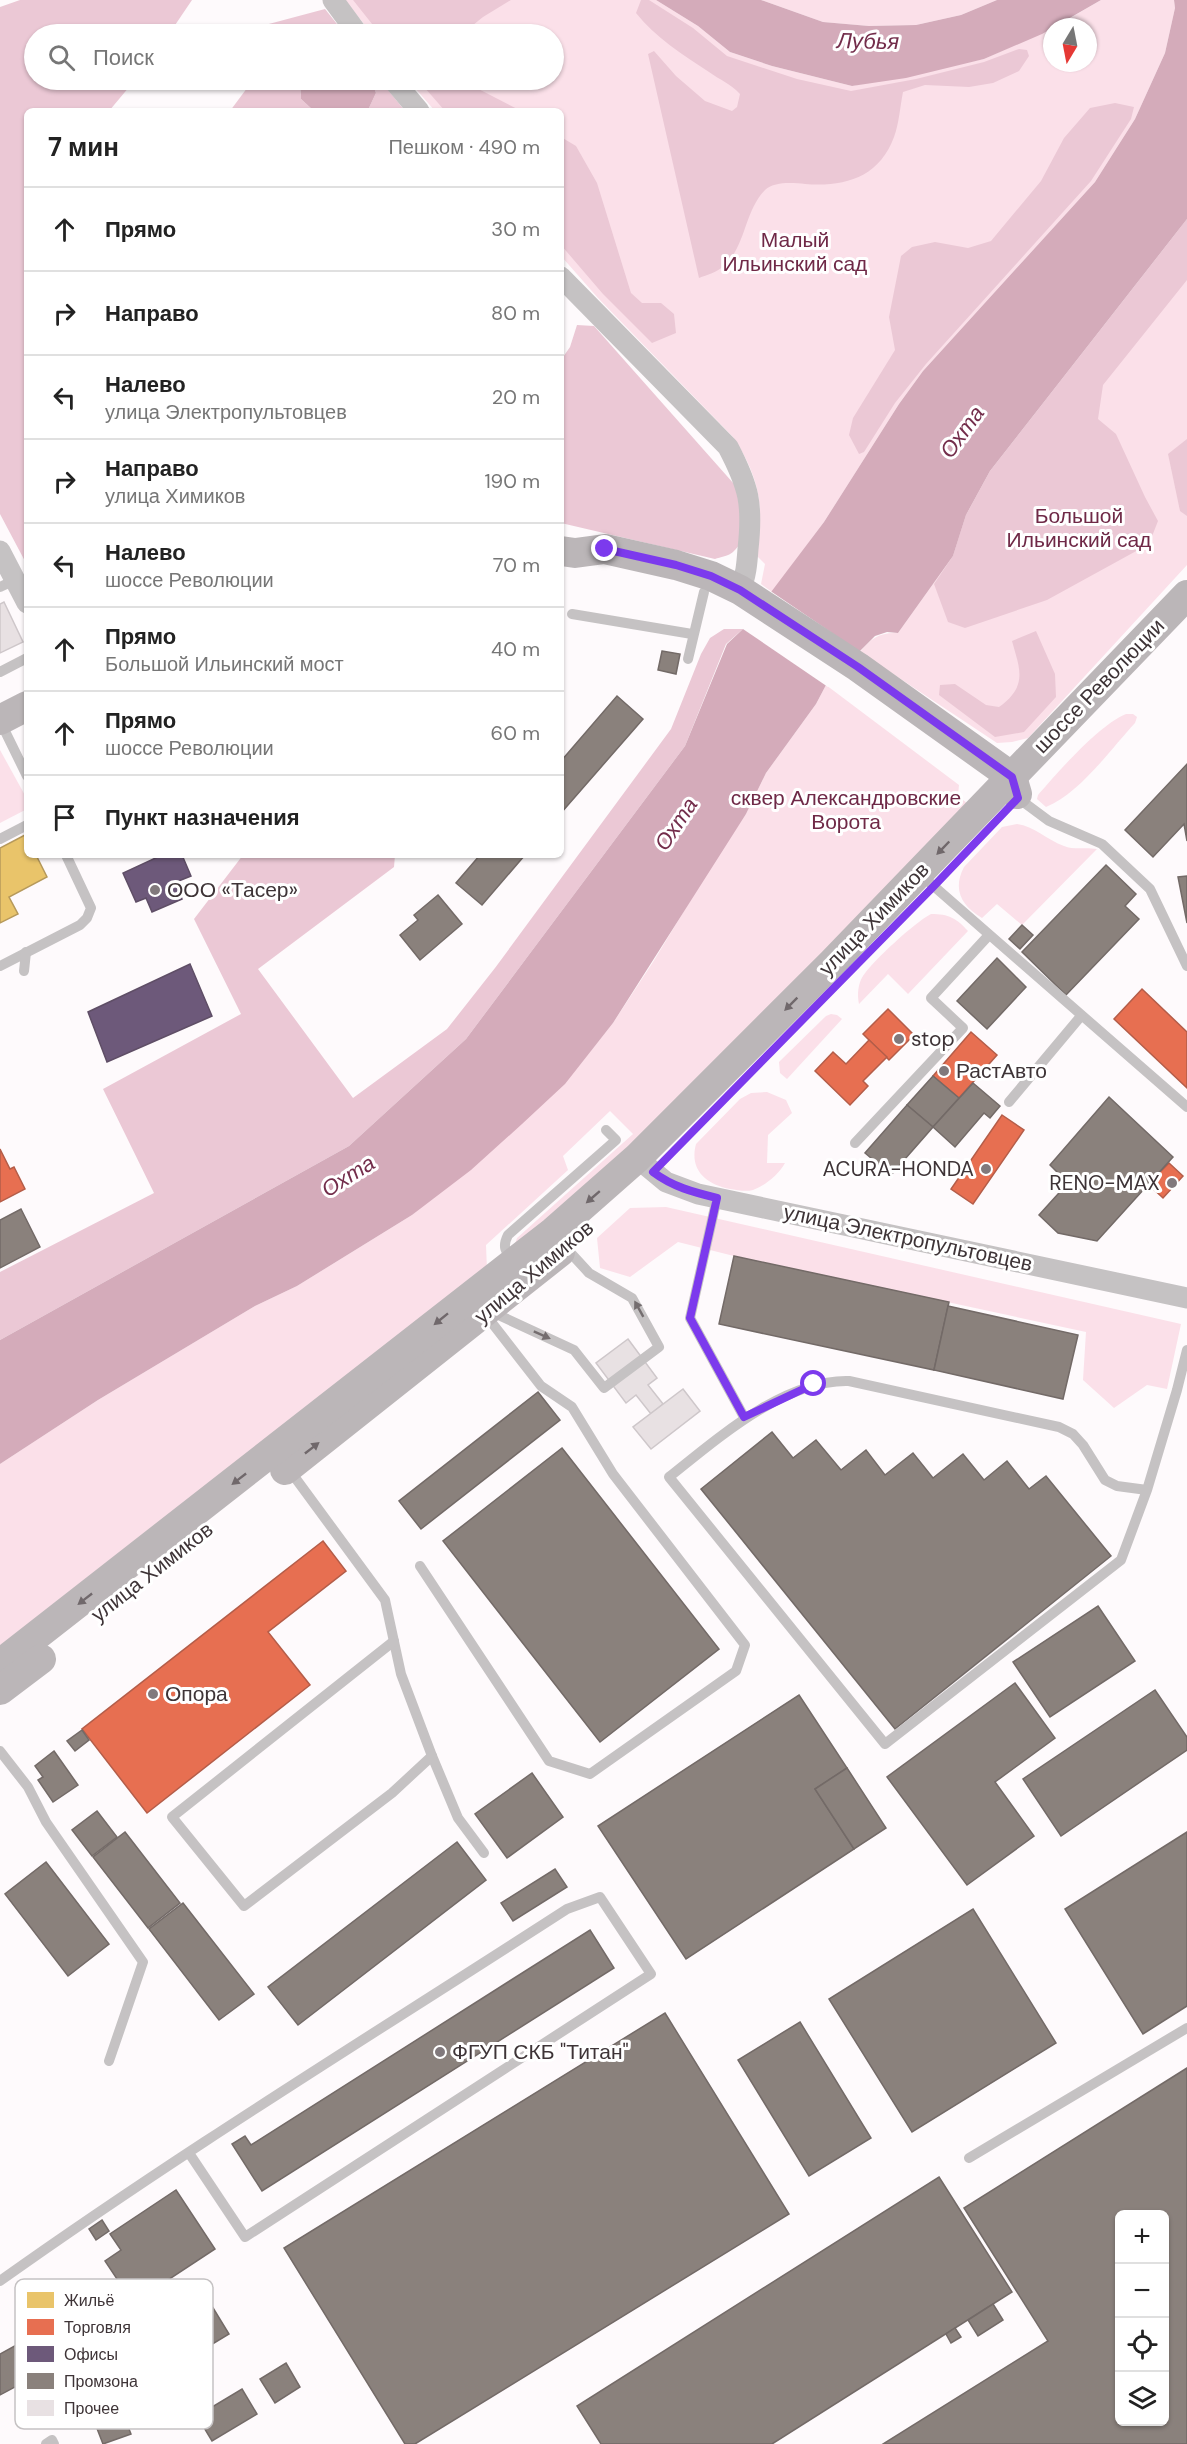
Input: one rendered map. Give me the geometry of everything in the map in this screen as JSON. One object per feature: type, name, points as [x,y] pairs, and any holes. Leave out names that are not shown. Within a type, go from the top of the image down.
[{"type":"street","points":[[333,0],[351,24]]},
{"type":"street","points":[[401,90],[416,108]]},
{"type":"street","points":[[564,280],[728,447],[741,472],[751,508],[746,600]]},
{"type":"street","points":[[568,552],[605,549],[676,565],[711,576],[853,675],[1009,789]]},
{"type":"street","points":[[0,551],[8,583],[24,600]]},
{"type":"street","points":[[568,552],[602,565],[704,592],[725,600],[746,600]]},
{"type":"street","name":"шоссе Революции","points":[[1009,789],[1187,595]]},
{"type":"street","name":"шоссе Революции","points":[[1009,789],[1187,623]]},
{"type":"street","points":[[0,720],[24,708]]},
{"type":"street","name":"улица Химиков","points":[[0,1664],[282,1459],[482,1306],[565,1248],[926,880],[1009,789]]},
{"type":"street","name":"улица Химиков","points":[[482,1306],[514,1262],[645,1165]]},
{"type":"street","name":"улица Электропультовцев","points":[[645,1165],[666,1182],[684,1190],[1187,1298]]},
{"type":"street","name":"улица Химиков","points":[[0,1690],[282,1459]]},
{"type":"lane","points":[[688,659],[692,634],[704,592]]},
{"type":"lane","points":[[572,614],[692,634]]},
{"type":"lane","points":[[0,672],[24,660]]},
{"type":"lane","points":[[0,720],[24,770]]},
{"type":"lane","points":[[1009,789],[1049,820],[1102,844],[1150,889],[1187,966]]},
{"type":"lane","points":[[0,839],[24,827]]},
{"type":"lane","points":[[0,966],[80,925],[87,918],[91,908],[67,858]]},
{"type":"lane","points":[[926,880],[1187,1107]]},
{"type":"lane","points":[[855,1143],[963,1028],[931,998],[989,935]]},
{"type":"lane","points":[[24,971],[26,952]]},
{"type":"lane","points":[[1009,1102],[1081,1016]]},
{"type":"lane","points":[[514,1262],[504,1251],[504,1243],[508,1235],[616,1140],[606,1130]]},
{"type":"lane","points":[[717,1198],[690,1318],[744,1417]]},
{"type":"lane","points":[[482,1306],[574,1350],[604,1388],[659,1347],[632,1298],[589,1273],[565,1248]]},
{"type":"lane","points":[[420,1566],[549,1761],[590,1774],[736,1671],[745,1644],[614,1474],[572,1407],[541,1386],[482,1306]]},
{"type":"lane","points":[[1147,1490],[1117,1486],[1105,1480],[1083,1445],[1073,1434],[1059,1427],[849,1381],[831,1380],[814,1384],[744,1417],[669,1477],[885,1744],[1120,1560],[1147,1490],[1187,1350]]},
{"type":"lane","points":[[282,1459],[385,1600],[400,1674],[432,1756],[458,1818],[484,1853]]},
{"type":"lane","points":[[393,1641],[172,1817],[244,1906],[392,1793],[432,1756]]},
{"type":"lane","points":[[0,1750],[28,1787],[46,1822],[143,1962],[109,2061]]},
{"type":"lane","points":[[0,2281],[77,2226],[189,2153],[567,1909],[600,1897],[651,1974],[245,2237],[189,2153]]},
{"type":"lane","points":[[969,2158],[1187,2028]]},
{"type":"lane","points":[[46,2444],[52,2440],[54,2444]]},
{"type":"green space","points":[[20,0],[192,0],[176,24],[24,24],[24,90],[127,90],[112,108],[24,108],[24,559],[0,514],[0,7]]},
{"type":"green space","name":"Малый Ильинский сад","points":[[345,0],[656,0],[698,26],[730,52],[772,66],[852,86],[984,59],[1043,32],[1043,72],[1097,72],[1097,18],[1070,18],[1101,0],[1174,0],[1175,8],[1165,53],[1135,119],[1095,182],[923,371],[899,404],[824,522],[772,592],[761,584],[765,564],[757,556],[760,513],[758,493],[748,464],[733,437],[598,298],[564,259],[564,108],[432,108],[417,90],[564,90],[564,24],[364,24]]},
{"type":"green space","points":[[353,0],[511,0],[474,24],[372,24]]},
{"type":"green space","points":[[641,0],[649,0],[693,28],[727,56],[797,79],[851,91],[916,79],[984,62],[1019,49],[1027,50],[1029,56],[1019,71],[993,83],[969,87],[925,85],[903,92],[894,137],[887,151],[870,171],[833,184],[784,183],[769,187],[753,208],[737,249],[731,258],[718,270],[699,278],[648,54],[654,51],[676,76],[705,101],[732,111],[737,107],[740,94],[679,52],[652,30],[636,13]]},
{"type":"green space","points":[[761,0],[997,0],[961,15],[916,25],[869,26],[823,22]]},
{"type":"green space","points":[[325,9],[337,24],[269,24]]},
{"type":"green space","points":[[246,90],[301,90],[301,99],[311,108],[232,108]]},
{"type":"green space","points":[[375,90],[388,90],[403,108],[369,108],[376,93]]},
{"type":"green space","points":[[427,90],[480,90],[515,108],[442,108]]},
{"type":"green space","points":[[1115,103],[1134,107],[1131,119],[1091,181],[926,364],[895,403],[864,452],[859,454],[849,435],[853,418],[895,350],[889,317],[901,256],[912,247],[935,242],[968,248],[991,241],[1041,181],[1064,138],[1090,108]]},
{"type":"green space","points":[[564,139],[576,146],[597,183],[631,293],[642,303],[661,303],[674,314],[676,333],[652,343],[603,294],[564,248]]},
{"type":"green space","name":"Большой Ильинский сад","points":[[1187,219],[1187,565],[1028,738],[997,743],[860,652],[876,637],[898,633],[953,556],[966,515]]},
{"type":"green space","points":[[1187,219],[1187,280],[1103,385],[1098,419],[1116,434],[1158,521],[1149,544],[1047,600],[965,628],[948,622],[934,584],[953,556],[966,515],[990,471]]},
{"type":"green space","points":[[577,325],[594,326],[734,484],[742,509],[744,528],[739,545],[731,553],[715,559],[564,524],[564,356],[570,347]]},
{"type":"green space","points":[[1187,439],[1187,516],[1180,511],[1168,454]]},
{"type":"green space","points":[[724,629],[743,629],[726,644],[685,746],[466,1039],[349,1146],[0,1340],[0,1272],[154,1193],[103,1089],[241,1014],[194,919],[241,858],[395,858],[394,867],[258,969],[353,1098],[447,1029],[495,968],[671,729],[701,654],[710,638]]},
{"type":"green space","points":[[1036,631],[1055,674],[1056,697],[1024,732],[995,737],[939,695],[940,685],[955,684],[986,705],[999,707],[1018,685],[1019,669],[1012,641]]},
{"type":"green space","name":"сквер Александровские Ворота","points":[[826,685],[959,785],[958,796],[972,807],[640,1141],[514,1247],[517,1238],[633,1134],[610,1111],[563,1156],[568,1170],[486,1245],[487,1270],[0,1654],[0,1464],[98,1400],[255,1306],[297,1286],[412,1215],[564,1084],[613,1023],[746,814],[766,773],[816,704]]},
{"type":"green space","points":[[1126,714],[1133,714],[1137,717],[1135,723],[1083,781],[1071,792],[1046,807],[1037,799],[1056,774],[1079,750],[1104,728]]},
{"type":"green space","points":[[0,750],[24,794],[24,811],[0,823]]},
{"type":"green space","points":[[1017,824],[1029,827],[1068,847],[1097,849],[1022,925],[997,904],[982,918],[964,903],[959,890],[964,867],[1002,827]]},
{"type":"green space","points":[[931,914],[952,918],[968,931],[908,994],[888,974],[859,1004],[859,986],[868,969],[905,933]]},
{"type":"green space","points":[[831,1014],[842,1019],[787,1079],[780,1073],[779,1062],[826,1016]]},
{"type":"green space","points":[[767,1092],[786,1100],[792,1113],[768,1135],[767,1163],[785,1163],[767,1182],[750,1191],[730,1189],[714,1184],[697,1168],[694,1153],[696,1144],[740,1099],[751,1093]]},
{"type":"green space","points":[[666,1207],[1181,1324],[1167,1389],[1147,1385],[1114,1408],[1083,1380],[1086,1332],[678,1242],[630,1277],[600,1268],[597,1238],[630,1208]]},
{"type":"water","name":"Лубья","points":[[656,0],[761,0],[823,22],[869,26],[916,25],[961,15],[997,0],[1101,0],[1070,18],[1043,18],[1043,33],[984,59],[906,78],[852,86],[772,66],[730,52],[698,26]]},
{"type":"water","name":"Охта","points":[[1174,0],[1187,0],[1187,219],[990,471],[966,515],[953,556],[898,633],[887,632],[875,636],[826,685],[816,704],[766,773],[746,814],[613,1023],[565,1084],[471,1170],[412,1215],[297,1286],[255,1306],[98,1400],[0,1464],[0,1340],[349,1146],[466,1039],[685,746],[727,644],[743,629],[824,522],[899,404],[923,371],[1095,182],[1135,119],[1165,53],[1175,8]]},
{"type":"water","points":[[301,90],[375,90],[376,93],[369,108],[311,108],[301,99]]},
{"type":"pier","points":[[769,590],[863,654],[828,687],[740,627]]},
{"type":"building: Жильё","points":[[24,836],[24,858],[38,858],[47,877],[9,897],[18,914],[0,923],[0,848]]},
{"type":"building: Торговля","points":[[1142,989],[1187,1032],[1187,1088],[1114,1019]]},
{"type":"building: Торговля","points":[[888,1009],[914,1035],[889,1060],[863,1034]]},
{"type":"building: Торговля","points":[[971,1032],[997,1055],[959,1098],[933,1076]]},
{"type":"building: Торговля","points":[[869,1040],[887,1057],[863,1081],[868,1086],[850,1105],[815,1071],[833,1052],[846,1064]]},
{"type":"building: Торговля","points":[[1002,1115],[1024,1130],[973,1204],[951,1189]]},
{"type":"building: Торговля","points":[[0,1149],[10,1169],[14,1167],[25,1189],[0,1202]]},
{"type":"building: Торговля","points":[[1169,1163],[1183,1176],[1163,1198],[1148,1184]]},
{"type":"building: Торговля","points":[[323,1541],[346,1571],[268,1632],[310,1685],[147,1813],[82,1729]]},
{"type":"building: Офисы","name":"ООО «Тасер»","points":[[156,858],[183,858],[191,876],[176,882],[182,899],[152,912],[146,898],[136,902],[123,873]]},
{"type":"building: Офисы","points":[[190,964],[212,1016],[107,1062],[88,1012]]},
{"type":"building: Промзона","points":[[662,651],[680,654],[676,674],[658,670]]},
{"type":"building: Промзона","points":[[617,696],[643,719],[564,810],[564,758]]},
{"type":"building: Промзона","points":[[1187,764],[1187,841],[1184,824],[1153,857],[1125,830]]},
{"type":"building: Промзона","points":[[477,858],[522,858],[482,905],[456,883]]},
{"type":"building: Промзона","points":[[1106,865],[1136,894],[1125,906],[1139,919],[1066,995],[1022,952]]},
{"type":"building: Промзона","points":[[1187,876],[1187,923],[1178,877]]},
{"type":"building: Промзона","points":[[438,895],[462,924],[420,960],[400,935],[418,920],[414,915]]},
{"type":"building: Промзона","points":[[1022,925],[1033,935],[1020,949],[1009,939]]},
{"type":"building: Промзона","points":[[997,958],[1026,987],[987,1029],[957,1001]]},
{"type":"building: Промзона","points":[[933,1076],[959,1098],[933,1127],[907,1105]]},
{"type":"building: Промзона","points":[[973,1083],[1000,1106],[990,1118],[984,1113],[955,1147],[933,1127]]},
{"type":"building: Промзона","points":[[1109,1097],[1173,1157],[1097,1241],[1058,1233],[1039,1215],[1068,1183],[1050,1165]]},
{"type":"building: Промзона","points":[[907,1105],[933,1127],[891,1175],[865,1153]]},
{"type":"building: Промзона","points":[[21,1209],[40,1247],[0,1268],[0,1220]]},
{"type":"building: Промзона","points":[[734,1256],[949,1302],[934,1370],[719,1324]]},
{"type":"building: Промзона","points":[[948,1306],[1078,1335],[1063,1399],[934,1370]]},
{"type":"building: Промзона","points":[[538,1392],[560,1420],[421,1529],[399,1501]]},
{"type":"building: Промзона","points":[[772,1432],[793,1458],[816,1440],[841,1470],[866,1450],[885,1475],[913,1453],[933,1478],[963,1454],[984,1480],[1007,1461],[1029,1489],[1046,1476],[1111,1556],[895,1729],[701,1489]]},
{"type":"building: Промзона","points":[[562,1448],[719,1649],[600,1742],[443,1541]]},
{"type":"building: Промзона","points":[[1098,1606],[1135,1661],[1050,1717],[1013,1662]]},
{"type":"building: Промзона","points":[[1015,1683],[1055,1738],[995,1782],[1034,1836],[967,1885],[887,1777]]},
{"type":"building: Промзона","points":[[1155,1690],[1187,1737],[1187,1750],[1061,1836],[1023,1779]]},
{"type":"building: Промзона","points":[[799,1695],[847,1768],[815,1789],[854,1849],[686,1959],[598,1826]]},
{"type":"building: Промзона","points":[[82,1730],[89,1740],[75,1751],[67,1741]]},
{"type":"building: Промзона","points":[[54,1751],[78,1785],[53,1802],[38,1780],[43,1777],[35,1766]]},
{"type":"building: Промзона","points":[[847,1768],[886,1828],[854,1849],[815,1789]]},
{"type":"building: Промзона","points":[[532,1773],[563,1817],[507,1858],[475,1814]]},
{"type":"building: Промзона","points":[[97,1811],[117,1837],[92,1856],[72,1830]]},
{"type":"building: Промзона","points":[[125,1832],[180,1903],[148,1928],[93,1857]]},
{"type":"building: Промзона","points":[[1187,1832],[1187,2006],[1143,2034],[1065,1909]]},
{"type":"building: Промзона","points":[[457,1842],[486,1880],[298,2025],[268,1987]]},
{"type":"building: Промзона","points":[[46,1862],[109,1944],[68,1976],[5,1894]]},
{"type":"building: Промзона","points":[[555,1869],[567,1887],[513,1921],[501,1903]]},
{"type":"building: Промзона","points":[[183,1903],[254,1994],[219,2020],[149,1929]]},
{"type":"building: Промзона","points":[[973,1909],[1056,2043],[912,2132],[829,1999]]},
{"type":"building: Промзона","name":"ФГУП СКБ \"Титан\"","points":[[590,1930],[614,1968],[262,2191],[232,2144],[245,2136],[251,2145]]},
{"type":"building: Промзона","points":[[665,2013],[789,2214],[415,2444],[405,2444],[284,2248]]},
{"type":"building: Промзона","points":[[800,2022],[871,2138],[809,2176],[738,2060]]},
{"type":"building: Промзона","points":[[1187,2068],[1187,2444],[883,2444],[1048,2341],[964,2208]]},
{"type":"building: Промзона","points":[[939,2177],[1012,2292],[772,2444],[601,2444],[577,2406]]},
{"type":"building: Промзона","points":[[176,2190],[215,2249],[169,2279],[117,2279],[105,2261],[121,2250],[110,2234]]},
{"type":"building: Промзона","points":[[102,2220],[109,2231],[96,2240],[89,2229]]},
{"type":"building: Промзона","points":[[993,2304],[1003,2320],[978,2336],[968,2320]]},
{"type":"building: Промзона","points":[[213,2308],[229,2334],[213,2344]]},
{"type":"building: Промзона","points":[[955,2328],[961,2337],[951,2343],[946,2334]]},
{"type":"building: Промзона","points":[[15,2346],[15,2387],[0,2395],[0,2354]]},
{"type":"building: Промзона","points":[[286,2363],[300,2387],[275,2403],[260,2379]]},
{"type":"building: Промзона","points":[[242,2389],[257,2414],[212,2441],[205,2429],[213,2429],[213,2406]]},
{"type":"building: Промзона","points":[[97,2429],[129,2429],[131,2434],[103,2444]]},
{"type":"building: Прочее","points":[[4,602],[23,642],[0,653],[0,604]]},
{"type":"building: Прочее","points":[[628,1339],[657,1378],[648,1385],[663,1404],[651,1414],[636,1395],[626,1403],[596,1363]]},
{"type":"building: Прочее","points":[[683,1389],[700,1411],[651,1449],[633,1427]]},
{"type":"place","name":"ООО «Тасер»","points":[[155,890]]},
{"type":"place","name":"stop","points":[[899,1039]]},
{"type":"place","name":"РастАвто","points":[[944,1071]]},
{"type":"place","name":"ACURA-HONDA","points":[[986,1169]]},
{"type":"place","name":"RENO-MAX","points":[[1172,1183]]},
{"type":"place","name":"Опора","points":[[153,1694]]},
{"type":"place","name":"ФГУП СКБ \"Титан\"","points":[[440,2052]]},
{"type":"route","points":[[605,549],[676,565],[711,576],[754,598],[858,667],[1012,777],[1018,798],[653,1172],[666,1182],[684,1190],[717,1198],[690,1318],[744,1417],[814,1384]]}]
